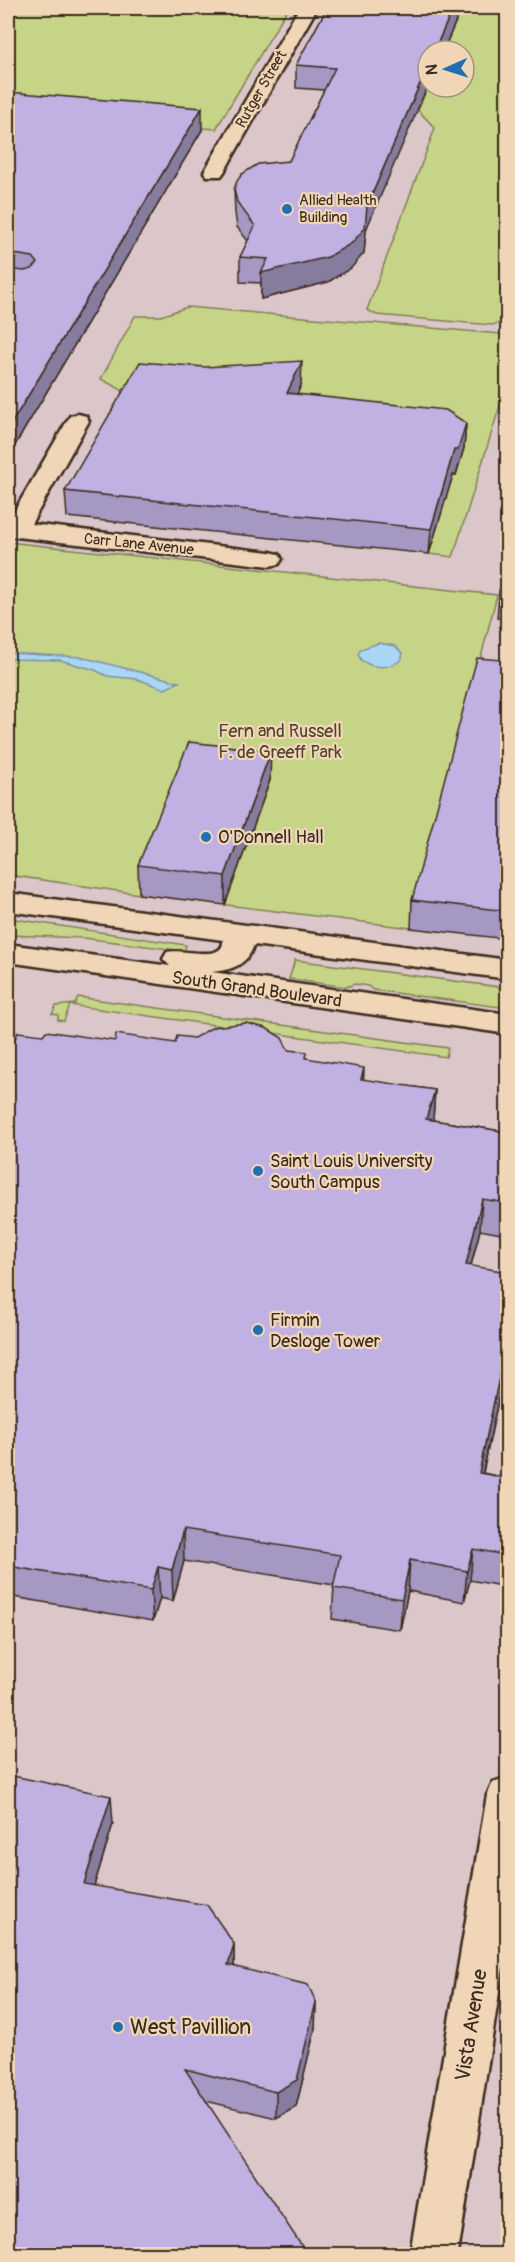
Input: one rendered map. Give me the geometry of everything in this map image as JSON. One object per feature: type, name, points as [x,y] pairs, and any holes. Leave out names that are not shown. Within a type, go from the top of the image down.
[{"type":"street","name":"Rutger Street","points":[[214,172],[308,8]]},
{"type":"street","points":[[11,530],[78,421]]},
{"type":"street","name":"Carr Lane Avenue","points":[[11,530],[270,559]]},
{"type":"street","points":[[8,902],[507,970]]},
{"type":"street","points":[[10,954],[91,951],[213,963],[234,955],[238,947],[236,934]]},
{"type":"street","name":"South Grand Boulevard","points":[[10,954],[507,1024]]},
{"type":"street","name":"Vista Avenue","points":[[434,2254],[507,1795]]},
{"type":"shaded area","name":"Saint Louis University South Campus","points":[[8,8],[507,8],[507,2254],[8,2254]]},
{"type":"green space","points":[[8,8],[288,8],[216,129],[8,114]]},
{"type":"green space","points":[[338,8],[507,8],[508,311],[503,322],[492,325],[377,315],[367,310],[435,128],[418,110],[423,99],[476,99],[476,39],[448,39],[457,16]]},
{"type":"green space","points":[[187,307],[501,334],[507,339],[507,383],[453,557],[429,554],[101,379],[135,316],[161,316]]},
{"type":"green space","name":"Fern and Russell F. de Greeff Park","points":[[8,542],[497,595],[411,928],[8,875]]},
{"type":"green space","points":[[8,918],[186,945],[184,951],[84,938],[8,935]]},
{"type":"green space","points":[[295,960],[507,988],[507,1008],[373,990],[368,986],[355,984],[346,987],[289,979]]},
{"type":"green space","points":[[78,997],[448,1048],[446,1057],[70,1005],[64,1021],[58,1020],[58,1015],[52,1014],[56,1006],[75,1004]]},
{"type":"water","points":[[379,643],[395,646],[403,654],[401,660],[381,667],[361,660],[358,654],[361,649]]},
{"type":"water","points":[[8,653],[81,657],[179,682],[165,689],[137,679],[107,676],[95,670],[60,660],[8,659]]},
{"type":"building","points":[[327,8],[453,8],[439,39],[416,39],[416,93],[367,206],[365,228],[352,243],[328,257],[261,273],[268,259],[240,257],[255,226],[237,202],[234,189],[242,174],[258,164],[289,161],[335,68],[296,65]]},
{"type":"building","points":[[8,92],[202,108],[8,429],[8,269],[24,271],[32,269],[38,263],[33,257],[8,253]]},
{"type":"building","points":[[302,361],[287,393],[446,410],[466,423],[458,450],[454,450],[431,529],[65,491],[140,362],[205,367]]},
{"type":"building","points":[[507,561],[507,593],[499,592]]},
{"type":"building","points":[[507,640],[507,911],[412,900],[477,658],[502,660]]},
{"type":"building","name":"O'Donnell Hall","points":[[189,742],[271,751],[225,876],[138,865]]},
{"type":"building","name":"Firmin Desloge Tower","points":[[246,1023],[266,1028],[282,1038],[288,1050],[307,1052],[306,1058],[364,1068],[361,1079],[435,1090],[426,1119],[507,1132],[507,1203],[482,1199],[466,1265],[507,1272],[507,1340],[479,1473],[507,1478],[507,1555],[473,1549],[467,1571],[410,1560],[402,1599],[333,1588],[340,1555],[183,1530],[172,1570],[158,1567],[151,1590],[8,1566],[8,1054],[18,1032],[43,1035],[46,1031],[115,1041],[116,1034],[175,1043],[177,1036],[194,1038],[213,1027]]},
{"type":"building","name":"West Pavillion","points":[[8,1775],[111,1796],[84,1884],[207,1905],[234,1944],[228,1965],[308,1985],[316,2002],[297,2080],[276,2092],[185,2069],[307,2254],[8,2254]]},
{"type":"place","name":"Allied Health Building","points":[[287,209]]},
{"type":"place","name":"O'Donnell Hall","points":[[206,837]]},
{"type":"place","name":"Saint Louis University South Campus","points":[[258,1171]]},
{"type":"place","name":"Firmin Desloge Tower","points":[[258,1330]]},
{"type":"place","name":"West Pavillion","points":[[118,2027]]}]
